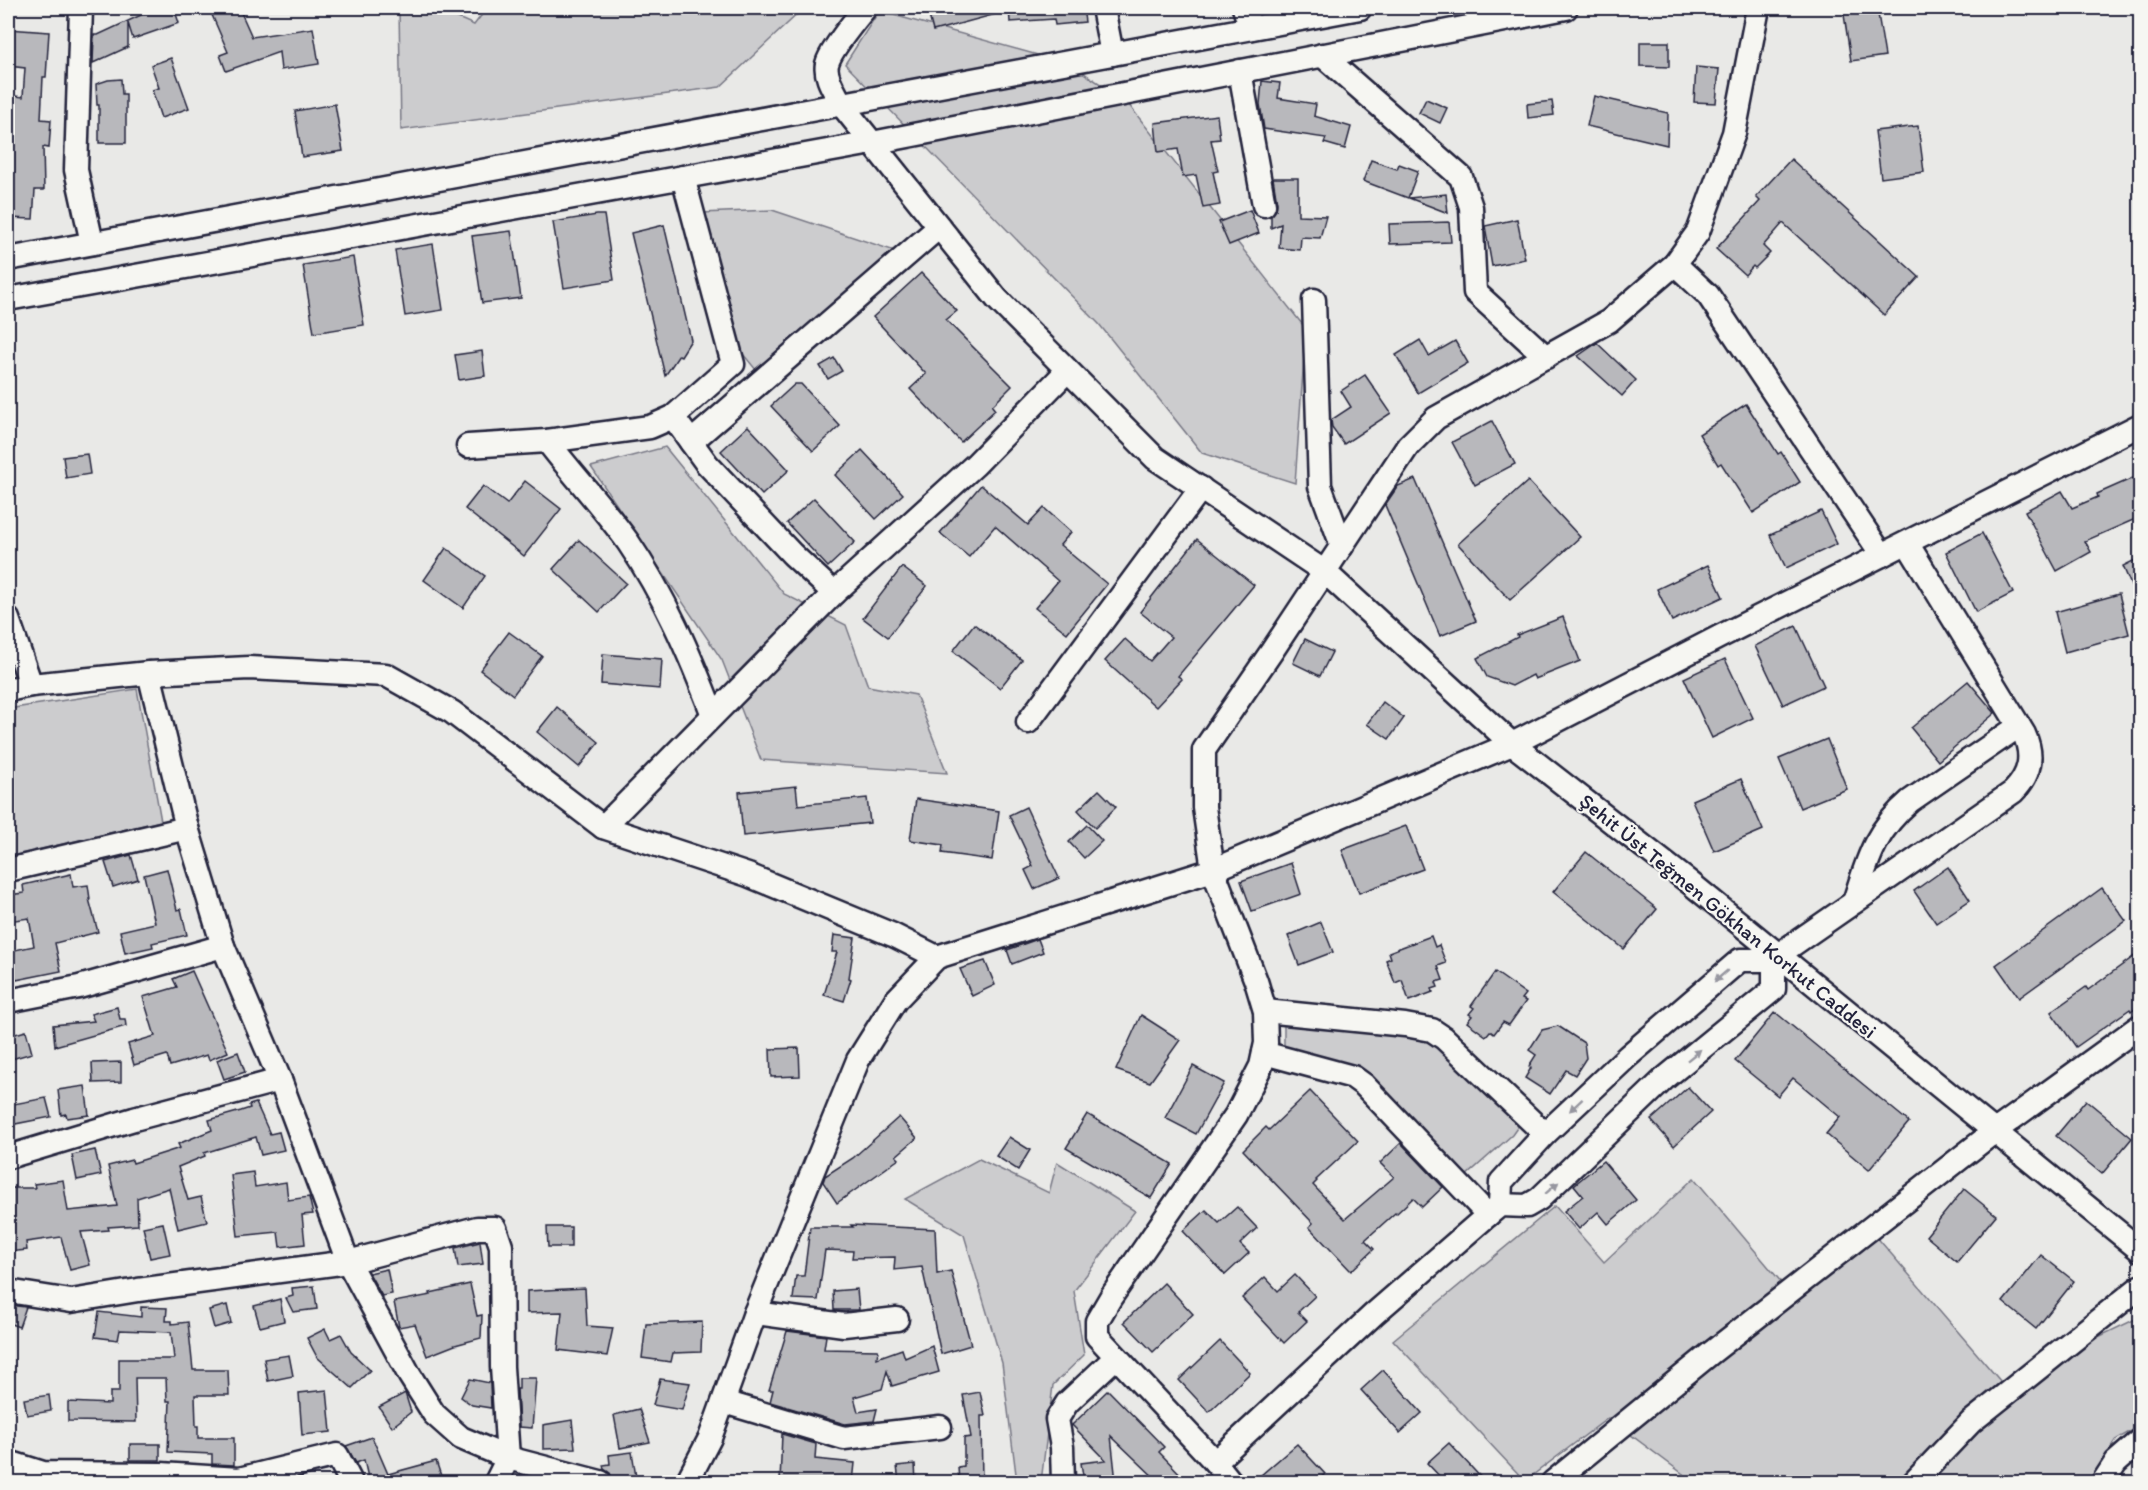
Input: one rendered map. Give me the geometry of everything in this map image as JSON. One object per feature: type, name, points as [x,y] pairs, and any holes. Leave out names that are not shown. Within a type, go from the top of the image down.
[{"type":"street","points":[[81,8],[76,170],[92,243]]},
{"type":"street","name":"Şehit Üst Teğmen Gökhan Korkut Caddesi","points":[[865,8],[826,64],[829,80],[841,104],[997,299],[1066,371],[1155,458],[1325,572],[1512,744],[1680,875],[1776,957],[2140,1250]]},
{"type":"street","points":[[1103,8],[1112,54]]},
{"type":"street","points":[[8,259],[1112,54],[1247,18],[1360,8]]},
{"type":"street","points":[[8,299],[872,143],[1566,8]]},
{"type":"street","points":[[1231,1482],[1097,1336],[1097,1321],[1111,1297],[1236,1115],[1261,1066],[1266,1043],[1265,1011],[1256,981],[1213,870],[1204,807],[1204,750],[1408,446],[1436,418],[1609,321],[1675,264],[1698,232],[1734,133],[1758,8]]},
{"type":"street","points":[[1322,55],[1461,177],[1471,207],[1475,292],[1545,357]]},
{"type":"street","points":[[1240,71],[1264,205]]},
{"type":"street","points":[[468,446],[547,441],[650,427],[673,417],[733,364],[683,177]]},
{"type":"street","points":[[691,442],[939,227]]},
{"type":"street","points":[[1675,264],[1708,295],[1882,555]]},
{"type":"street","points":[[1314,300],[1320,486],[1342,546]]},
{"type":"street","points":[[603,827],[834,593],[975,465],[1066,371]]},
{"type":"street","points":[[673,417],[707,464],[792,554],[834,593]]},
{"type":"street","points":[[687,1482],[710,1438],[755,1313],[858,1060],[895,1001],[937,957],[1213,870],[1512,744],[2140,425]]},
{"type":"street","points":[[547,441],[627,540],[647,571],[682,639],[713,715]]},
{"type":"street","points":[[1028,722],[1201,488]]},
{"type":"street","points":[[1494,1210],[1501,1182],[1545,1134],[1628,1056],[1740,960],[1776,957],[2013,792],[2025,776],[2030,759],[2028,742],[1907,543]]},
{"type":"street","points":[[8,619],[31,685]]},
{"type":"street","points":[[8,690],[31,685],[149,673],[249,668],[386,675],[452,712],[603,827],[748,875],[893,935],[937,957]]},
{"type":"street","points":[[149,673],[187,828],[223,946],[280,1080],[348,1262],[410,1376],[434,1414],[461,1438],[508,1458],[600,1482]]},
{"type":"street","points":[[1854,902],[1868,857],[1876,840],[1897,811],[2019,726]]},
{"type":"street","points":[[8,870],[187,828]]},
{"type":"street","points":[[8,1001],[79,987],[223,946]]},
{"type":"street","points":[[1215,1462],[1374,1314],[1494,1210],[1527,1206],[1539,1199],[1664,1079],[1774,989],[1776,957]]},
{"type":"street","points":[[1265,1011],[1406,1025],[1432,1030],[1444,1038],[1545,1134]]},
{"type":"street","points":[[1554,1482],[1711,1353],[1995,1131],[2140,1026]]},
{"type":"street","points":[[1264,1053],[1353,1077],[1494,1210]]},
{"type":"street","points":[[8,1157],[134,1119],[280,1080]]},
{"type":"street","points":[[8,1292],[70,1301],[348,1262],[477,1228],[495,1228],[501,1246],[502,1367],[508,1458],[496,1482]]},
{"type":"street","points":[[1914,1482],[1971,1422],[2140,1287]]},
{"type":"street","points":[[755,1313],[844,1325],[897,1319]]},
{"type":"street","points":[[1063,1482],[1062,1447],[1057,1419],[1067,1403],[1116,1357]]},
{"type":"street","points":[[724,1402],[844,1438],[940,1427]]},
{"type":"street","points":[[2103,1482],[2116,1462],[2140,1441]]},
{"type":"street","points":[[8,1462],[42,1478],[161,1474],[239,1479],[338,1455],[351,1482]]},
{"type":"shaded area","points":[[399,8],[435,8],[474,25],[487,8],[804,8],[720,87],[401,130]]},
{"type":"shaded area","points":[[879,11],[1070,64],[1125,100],[1306,329],[1295,483],[1202,453],[1099,324],[845,64]]},
{"type":"shaded area","points":[[772,210],[898,252],[761,376],[729,337],[702,213]]},
{"type":"shaded area","points":[[665,447],[784,594],[846,625],[868,686],[916,695],[947,773],[761,760],[722,660],[591,467]]},
{"type":"shaded area","points":[[137,689],[161,821],[8,857],[8,709]]},
{"type":"shaded area","points":[[1284,1019],[1420,1036],[1440,1047],[1519,1125],[1512,1135],[1467,1175],[1458,1171],[1361,1070],[1284,1048]]},
{"type":"shaded area","points":[[979,1159],[1049,1193],[1057,1162],[1135,1211],[1074,1291],[1084,1355],[1053,1385],[1041,1482],[1017,1482],[1002,1363],[964,1235],[905,1199]]},
{"type":"shaded area","points":[[1694,1178],[1787,1289],[1869,1228],[2002,1383],[2140,1317],[2140,1426],[2117,1439],[2089,1482],[1694,1482],[1608,1418],[1525,1481],[1393,1340],[1555,1206],[1604,1262]]},
{"type":"building","points":[[156,8],[174,8],[179,23],[133,39],[128,23],[128,47],[93,63],[94,35]]},
{"type":"building","points":[[231,8],[239,8],[252,37],[313,28],[319,64],[281,70],[279,52],[226,71],[220,55],[228,52],[212,15]]},
{"type":"building","points":[[927,8],[1000,8],[1000,13],[933,31]]},
{"type":"building","points":[[1009,8],[1083,8],[1085,22],[1055,25],[1054,19],[1010,22]]},
{"type":"building","points":[[1843,8],[1877,8],[1885,56],[1851,61]]},
{"type":"building","points":[[8,29],[49,32],[46,77],[43,77],[41,119],[51,120],[49,148],[43,147],[44,190],[35,190],[33,219],[8,218],[8,95],[23,97],[25,68],[8,66]]},
{"type":"building","points":[[1640,42],[1669,42],[1669,67],[1640,66]]},
{"type":"building","points":[[171,58],[189,108],[161,118],[152,90],[159,88],[151,65]]},
{"type":"building","points":[[1696,67],[1719,69],[1716,103],[1694,102]]},
{"type":"building","points":[[121,79],[122,94],[126,94],[126,143],[99,143],[99,105],[97,105],[96,84]]},
{"type":"building","points":[[1262,81],[1280,83],[1278,98],[1316,104],[1314,116],[1351,127],[1345,149],[1324,143],[1326,138],[1264,129],[1260,104]]},
{"type":"building","points":[[1594,96],[1668,113],[1667,145],[1587,126]]},
{"type":"building","points":[[1426,99],[1447,108],[1440,123],[1419,113]]},
{"type":"building","points":[[1552,101],[1554,115],[1528,118],[1527,104]]},
{"type":"building","points":[[335,104],[343,151],[302,157],[295,111]]},
{"type":"building","points":[[1217,115],[1220,139],[1211,140],[1218,171],[1213,172],[1220,205],[1203,208],[1196,175],[1183,177],[1178,149],[1158,152],[1155,123]]},
{"type":"building","points":[[1918,126],[1924,172],[1881,178],[1875,131]]},
{"type":"building","points":[[1791,159],[1919,277],[1884,315],[1783,223],[1763,246],[1770,253],[1745,275],[1716,249],[1760,201],[1756,197]]},
{"type":"building","points":[[1371,160],[1397,169],[1399,164],[1418,171],[1408,198],[1363,181]]},
{"type":"building","points":[[1273,178],[1298,178],[1298,215],[1326,216],[1320,238],[1301,237],[1300,250],[1279,248],[1281,224],[1271,228],[1271,216],[1276,210],[1277,203]]},
{"type":"building","points":[[1446,194],[1448,213],[1409,198]]},
{"type":"building","points":[[1250,210],[1259,233],[1229,245],[1219,222]]},
{"type":"building","points":[[604,215],[614,280],[564,288],[553,222]]},
{"type":"building","points":[[1517,219],[1525,259],[1492,266],[1485,226]]},
{"type":"building","points":[[1449,222],[1451,242],[1390,244],[1389,224]]},
{"type":"building","points":[[664,225],[691,340],[665,376],[631,233]]},
{"type":"building","points":[[511,231],[521,298],[482,303],[472,236]]},
{"type":"building","points":[[433,244],[443,310],[405,316],[395,250]]},
{"type":"building","points":[[353,257],[364,325],[314,333],[303,265]]},
{"type":"building","points":[[921,273],[957,311],[946,320],[1012,386],[992,406],[995,410],[961,442],[910,389],[926,374],[873,317]]},
{"type":"building","points":[[1420,340],[1429,356],[1455,341],[1468,363],[1418,393],[1396,355]]},
{"type":"building","points":[[1597,343],[1636,380],[1622,396],[1578,356]]},
{"type":"building","points":[[482,351],[485,376],[459,380],[455,355]]},
{"type":"building","points":[[834,358],[842,371],[828,379],[820,366]]},
{"type":"building","points":[[1365,375],[1391,413],[1344,444],[1332,427],[1331,420],[1351,407],[1341,391]]},
{"type":"building","points":[[795,384],[801,384],[840,426],[813,451],[771,406]]},
{"type":"building","points":[[1746,404],[1778,454],[1781,452],[1800,482],[1753,513],[1721,463],[1718,465],[1699,434]]},
{"type":"building","points":[[1492,421],[1515,464],[1475,485],[1452,442]]},
{"type":"building","points":[[748,426],[789,470],[762,495],[721,451]]},
{"type":"building","points":[[862,450],[903,494],[876,519],[835,475]]},
{"type":"building","points":[[87,454],[90,474],[66,478],[63,457]]},
{"type":"building","points":[[2133,478],[2135,482],[2140,480],[2140,517],[2085,541],[2091,552],[2057,571],[2025,511],[2062,491],[2072,508]]},
{"type":"building","points":[[1415,479],[1476,621],[1440,636],[1385,505],[1398,486]]},
{"type":"building","points":[[525,481],[561,509],[524,556],[465,509],[483,486],[507,504]]},
{"type":"building","points":[[1528,481],[1580,537],[1510,600],[1458,544]]},
{"type":"building","points":[[981,485],[1028,525],[1044,508],[1071,532],[1060,545],[1107,584],[1067,633],[1035,608],[1058,581],[995,526],[969,557],[940,533]]},
{"type":"building","points":[[814,498],[855,542],[828,567],[787,523]]},
{"type":"building","points":[[1821,511],[1837,544],[1786,568],[1770,535]]},
{"type":"building","points":[[1982,533],[2013,593],[1976,612],[1946,552]]},
{"type":"building","points":[[1197,539],[1254,585],[1178,676],[1182,679],[1156,707],[1105,661],[1125,639],[1150,661],[1171,637],[1140,612]]},
{"type":"building","points":[[579,540],[626,583],[599,612],[553,569]]},
{"type":"building","points":[[446,548],[485,576],[463,608],[424,580]]},
{"type":"building","points":[[2135,560],[2136,563],[2140,561],[2140,607],[2123,566]]},
{"type":"building","points":[[1708,565],[1723,597],[1672,621],[1657,589]]},
{"type":"building","points":[[902,567],[927,586],[888,637],[863,618]]},
{"type":"building","points":[[2119,594],[2129,634],[2065,652],[2055,612]]},
{"type":"building","points":[[1563,617],[1580,661],[1535,679],[1533,675],[1512,686],[1487,677],[1477,658],[1518,637],[1517,635]]},
{"type":"building","points":[[974,624],[1022,660],[1000,688],[953,651]]},
{"type":"building","points":[[1796,626],[1824,686],[1783,705],[1755,646]]},
{"type":"building","points":[[509,632],[542,656],[513,695],[480,670]]},
{"type":"building","points":[[1305,639],[1332,652],[1320,676],[1293,663]]},
{"type":"building","points":[[603,654],[662,659],[660,689],[601,684]]},
{"type":"building","points":[[1725,659],[1753,718],[1712,738],[1684,678]]},
{"type":"building","points":[[1968,681],[1995,713],[1938,761],[1911,728]]},
{"type":"building","points":[[1383,702],[1404,718],[1389,739],[1367,724]]},
{"type":"building","points":[[557,707],[599,742],[579,767],[537,732]]},
{"type":"building","points":[[1827,739],[1847,789],[1800,808],[1779,759]]},
{"type":"building","points":[[1741,779],[1763,830],[1714,851],[1692,800]]},
{"type":"building","points":[[796,786],[798,805],[867,798],[870,823],[743,836],[739,792]]},
{"type":"building","points":[[1099,790],[1116,807],[1095,828],[1078,810]]},
{"type":"building","points":[[916,799],[999,811],[992,860],[942,853],[943,845],[910,840]]},
{"type":"building","points":[[1026,807],[1059,878],[1034,889],[1025,870],[1033,866],[1009,815]]},
{"type":"building","points":[[1087,825],[1102,841],[1084,858],[1069,842]]},
{"type":"building","points":[[1406,826],[1423,869],[1359,893],[1342,850]]},
{"type":"building","points":[[1586,852],[1657,909],[1624,949],[1553,892]]},
{"type":"building","points":[[131,855],[138,879],[113,887],[105,862]]},
{"type":"building","points":[[1291,863],[1301,894],[1252,911],[1241,881]]},
{"type":"building","points":[[1948,867],[1970,900],[1936,923],[1914,891]]},
{"type":"building","points":[[167,869],[177,910],[181,909],[187,935],[152,943],[153,947],[125,953],[120,931],[155,923],[144,875]]},
{"type":"building","points":[[71,874],[73,887],[88,885],[89,899],[98,932],[55,943],[61,971],[16,980],[10,951],[34,946],[29,918],[8,921],[8,895],[24,893],[23,885]]},
{"type":"building","points":[[2102,888],[2126,921],[2019,998],[1996,965]]},
{"type":"building","points":[[1321,922],[1333,952],[1299,965],[1288,936]]},
{"type":"building","points":[[834,935],[855,938],[849,978],[851,979],[844,1001],[824,995],[837,952],[832,952]]},
{"type":"building","points":[[1431,936],[1435,947],[1439,945],[1446,963],[1438,966],[1443,980],[1436,982],[1438,987],[1432,989],[1433,992],[1409,1001],[1402,980],[1395,983],[1386,960],[1391,958],[1389,952]]},
{"type":"building","points":[[1038,939],[1043,952],[1012,964],[1007,950]]},
{"type":"building","points":[[2140,952],[2140,1004],[2076,1047],[2051,1012],[2086,987],[2088,990]]},
{"type":"building","points":[[985,961],[995,985],[972,996],[960,969]]},
{"type":"building","points":[[192,971],[228,1052],[209,1060],[207,1055],[170,1066],[167,1055],[134,1065],[128,1044],[155,1036],[143,997],[177,987],[173,979]]},
{"type":"building","points":[[1495,972],[1526,994],[1522,999],[1526,1001],[1509,1025],[1503,1022],[1494,1034],[1490,1031],[1486,1036],[1467,1022],[1474,1008],[1471,1006]]},
{"type":"building","points":[[117,1007],[120,1019],[125,1019],[126,1026],[55,1046],[53,1025],[94,1021],[91,1014]]},
{"type":"building","points":[[1775,1012],[1909,1122],[1869,1170],[1826,1134],[1840,1117],[1793,1078],[1778,1096],[1735,1061]]},
{"type":"building","points":[[1141,1015],[1180,1040],[1150,1082],[1116,1070]]},
{"type":"building","points":[[1558,1026],[1584,1043],[1586,1058],[1575,1075],[1566,1070],[1550,1094],[1525,1078],[1536,1055],[1529,1050],[1542,1030]]},
{"type":"building","points":[[26,1031],[32,1053],[8,1060],[8,1036]]},
{"type":"building","points":[[799,1048],[800,1076],[771,1077],[770,1049]]},
{"type":"building","points":[[238,1052],[245,1072],[224,1079],[217,1060]]},
{"type":"building","points":[[121,1062],[121,1082],[93,1083],[92,1063]]},
{"type":"building","points":[[1193,1066],[1224,1083],[1196,1134],[1165,1118]]},
{"type":"building","points":[[85,1086],[89,1115],[67,1118],[66,1114],[61,1115],[58,1090]]},
{"type":"building","points":[[1688,1087],[1711,1112],[1674,1146],[1651,1120]]},
{"type":"building","points":[[1310,1091],[1358,1141],[1313,1185],[1345,1219],[1394,1177],[1380,1163],[1401,1143],[1443,1187],[1422,1207],[1413,1198],[1365,1240],[1374,1249],[1351,1271],[1309,1227],[1313,1223],[1243,1150],[1266,1127],[1269,1130]]},
{"type":"building","points":[[46,1098],[51,1117],[10,1125],[8,1105]]},
{"type":"building","points":[[2086,1100],[2132,1138],[2102,1174],[2056,1136]]},
{"type":"building","points":[[256,1103],[270,1134],[279,1132],[284,1150],[261,1155],[256,1137],[204,1153],[205,1156],[178,1167],[188,1200],[201,1197],[207,1222],[178,1229],[169,1188],[137,1198],[138,1225],[81,1232],[90,1265],[70,1270],[61,1237],[26,1242],[27,1250],[8,1252],[8,1188],[35,1188],[34,1184],[63,1180],[68,1211],[117,1206],[108,1166],[132,1160],[133,1163],[180,1148],[178,1144],[212,1130],[209,1120],[250,1108],[249,1105]]},
{"type":"building","points":[[1087,1114],[1172,1164],[1151,1198],[1066,1148]]},
{"type":"building","points":[[899,1117],[917,1138],[896,1156],[899,1159],[837,1203],[823,1182],[825,1176],[853,1158]]},
{"type":"building","points":[[1009,1137],[1030,1150],[1018,1170],[996,1156]]},
{"type":"building","points":[[95,1150],[101,1175],[77,1180],[72,1155]]},
{"type":"building","points":[[1603,1161],[1636,1200],[1608,1224],[1598,1212],[1579,1229],[1564,1211],[1583,1196],[1574,1185]]},
{"type":"building","points":[[253,1172],[255,1187],[286,1182],[288,1200],[309,1197],[313,1214],[302,1215],[305,1244],[280,1247],[278,1232],[238,1236],[231,1175]]},
{"type":"building","points":[[1964,1189],[1996,1215],[1957,1262],[1926,1236]]},
{"type":"building","points":[[1237,1207],[1257,1228],[1240,1244],[1249,1253],[1225,1275],[1183,1231],[1206,1210],[1219,1223]]},
{"type":"building","points":[[163,1223],[170,1254],[150,1258],[143,1227]]},
{"type":"building","points":[[851,1225],[935,1229],[937,1274],[951,1271],[971,1345],[941,1354],[922,1267],[894,1270],[895,1257],[852,1258],[853,1251],[825,1250],[818,1300],[793,1299],[796,1276],[804,1276],[810,1227],[853,1227]]},
{"type":"building","points":[[547,1227],[571,1227],[571,1247],[548,1247]]},
{"type":"building","points":[[480,1242],[483,1264],[458,1267],[455,1248]]},
{"type":"building","points":[[2041,1255],[2074,1281],[2036,1329],[2003,1302]]},
{"type":"building","points":[[387,1269],[392,1294],[382,1296],[369,1273]]},
{"type":"building","points":[[1295,1275],[1315,1296],[1298,1312],[1307,1321],[1284,1343],[1242,1298],[1265,1277],[1278,1291]]},
{"type":"building","points":[[1164,1283],[1193,1314],[1153,1352],[1124,1322]]},
{"type":"building","points":[[470,1284],[477,1316],[482,1315],[481,1338],[427,1356],[415,1324],[399,1327],[394,1302]]},
{"type":"building","points":[[314,1286],[317,1309],[293,1312],[286,1298],[293,1296],[292,1288]]},
{"type":"building","points":[[585,1288],[587,1326],[613,1328],[607,1356],[558,1350],[562,1312],[527,1313],[527,1291]]},
{"type":"building","points":[[857,1289],[859,1310],[834,1310],[833,1291]]},
{"type":"building","points":[[280,1299],[284,1321],[260,1327],[254,1306]]},
{"type":"building","points":[[8,1305],[26,1307],[19,1327],[8,1323]]},
{"type":"building","points":[[227,1305],[231,1323],[214,1328],[209,1310]]},
{"type":"building","points":[[141,1307],[167,1308],[166,1321],[172,1321],[172,1324],[188,1322],[193,1370],[228,1370],[229,1395],[195,1395],[196,1426],[198,1426],[198,1438],[234,1438],[234,1465],[212,1464],[212,1454],[168,1452],[170,1401],[167,1401],[166,1378],[135,1378],[136,1422],[68,1421],[68,1402],[110,1404],[110,1392],[119,1392],[119,1359],[174,1359],[171,1332],[120,1330],[118,1340],[95,1337],[99,1312],[141,1317]]},
{"type":"building","points":[[702,1322],[701,1352],[673,1353],[671,1362],[642,1358],[646,1324]]},
{"type":"building","points":[[325,1329],[330,1339],[341,1334],[351,1352],[370,1370],[352,1388],[317,1357],[307,1338]]},
{"type":"building","points":[[787,1331],[826,1336],[824,1349],[878,1350],[877,1358],[902,1349],[905,1358],[932,1346],[939,1372],[892,1386],[887,1371],[882,1389],[854,1397],[858,1412],[877,1409],[874,1421],[845,1424],[770,1402],[773,1390],[769,1390]]},
{"type":"building","points":[[1220,1341],[1250,1373],[1209,1412],[1179,1380]]},
{"type":"building","points":[[289,1355],[293,1376],[268,1381],[264,1359]]},
{"type":"building","points":[[1383,1370],[1422,1413],[1400,1433],[1361,1390]]},
{"type":"building","points":[[519,1378],[536,1378],[532,1428],[519,1427],[517,1389],[519,1389]]},
{"type":"building","points":[[470,1379],[490,1383],[491,1408],[472,1405],[461,1397]]},
{"type":"building","points":[[660,1379],[690,1383],[682,1410],[653,1405]]},
{"type":"building","points":[[327,1390],[331,1432],[302,1435],[299,1393]]},
{"type":"building","points":[[1108,1390],[1164,1447],[1159,1452],[1188,1482],[1159,1482],[1111,1436],[1116,1482],[1084,1482],[1081,1463],[1106,1460],[1072,1425]]},
{"type":"building","points":[[980,1392],[985,1416],[981,1416],[982,1482],[959,1482],[958,1467],[964,1466],[964,1438],[971,1437],[963,1395]]},
{"type":"building","points":[[405,1393],[411,1412],[392,1427],[379,1407]]},
{"type":"building","points":[[49,1395],[51,1411],[27,1415],[24,1399]]},
{"type":"building","points":[[639,1409],[650,1442],[620,1448],[614,1415]]},
{"type":"building","points":[[572,1420],[575,1448],[543,1449],[543,1425]]},
{"type":"building","points":[[782,1434],[816,1444],[815,1459],[855,1463],[853,1482],[780,1482]]},
{"type":"building","points":[[372,1437],[388,1474],[436,1461],[443,1482],[369,1482],[364,1460],[356,1463],[346,1446]]},
{"type":"building","points":[[1449,1443],[1485,1482],[1445,1482],[1427,1463]]},
{"type":"building","points":[[130,1444],[160,1444],[160,1460],[130,1460]]},
{"type":"building","points":[[1297,1444],[1325,1474],[1315,1482],[1253,1482]]},
{"type":"building","points":[[632,1452],[636,1477],[613,1480],[603,1465],[610,1464],[609,1455]]},
{"type":"building","points":[[915,1464],[916,1482],[899,1482],[897,1466]]}]
